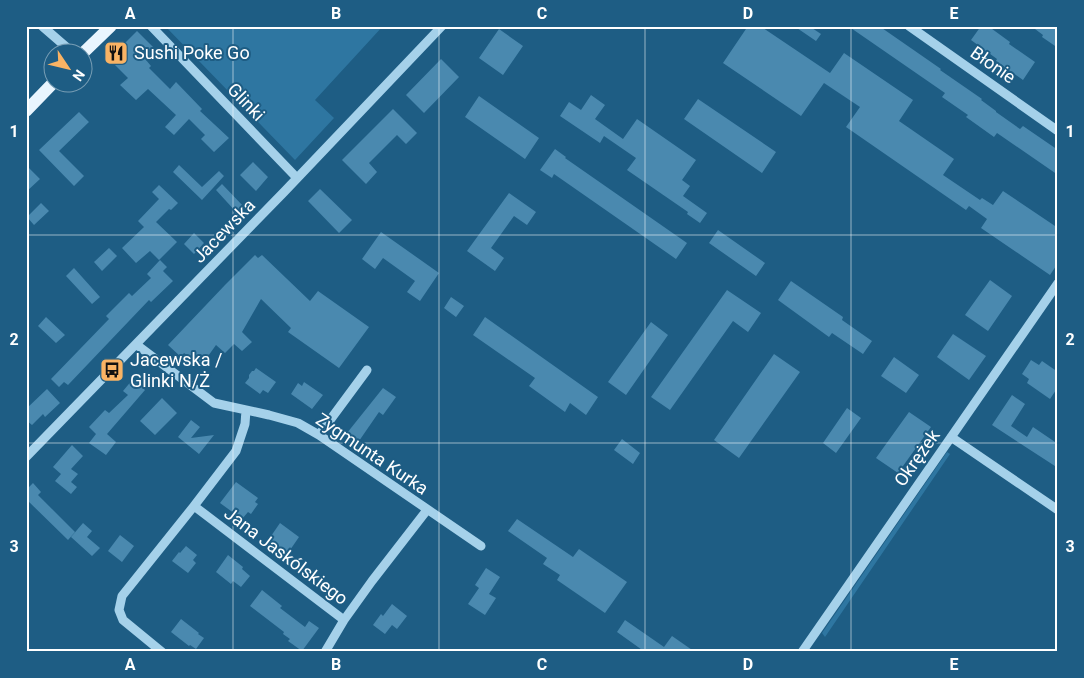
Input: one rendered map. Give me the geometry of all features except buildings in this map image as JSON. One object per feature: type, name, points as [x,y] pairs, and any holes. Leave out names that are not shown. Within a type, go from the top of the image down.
[{"type":"main road","points":[[92,44],[111,26]]},
{"type":"main road","points":[[26,111],[44,92]]},
{"type":"street","points":[[42,26],[60,42]]},
{"type":"street","name":"Glinki","points":[[151,26],[297,178]]},
{"type":"street","name":"Jacewska","points":[[26,457],[137,345],[442,26]]},
{"type":"street","name":"Błonie","points":[[909,26],[1058,131]]},
{"type":"street","name":"Okrężek","points":[[802,652],[1058,283]]},
{"type":"street","name":"Zygmunta Kurka","points":[[137,345],[214,403],[298,423],[319,435],[481,546]]},
{"type":"street","points":[[319,435],[367,370]]},
{"type":"street","points":[[162,652],[123,620],[119,610],[122,596],[236,450],[246,410]]},
{"type":"street","points":[[951,437],[1058,510]]},
{"type":"street","name":"Jana Jaskólskiego","points":[[194,506],[344,620],[427,510]]},
{"type":"street","points":[[325,652],[344,620]]},
{"type":"shaded area","points":[[165,26],[383,26],[315,100],[334,118],[295,160]]},
{"type":"shaded area","points":[[947,452],[950,454],[825,637],[822,633]]},
{"type":"place","name":"Sushi Poke Go","points":[[116,53]]},
{"type":"place","name":"Jacewska / Glinki N/Ż","points":[[112,370]]}]
